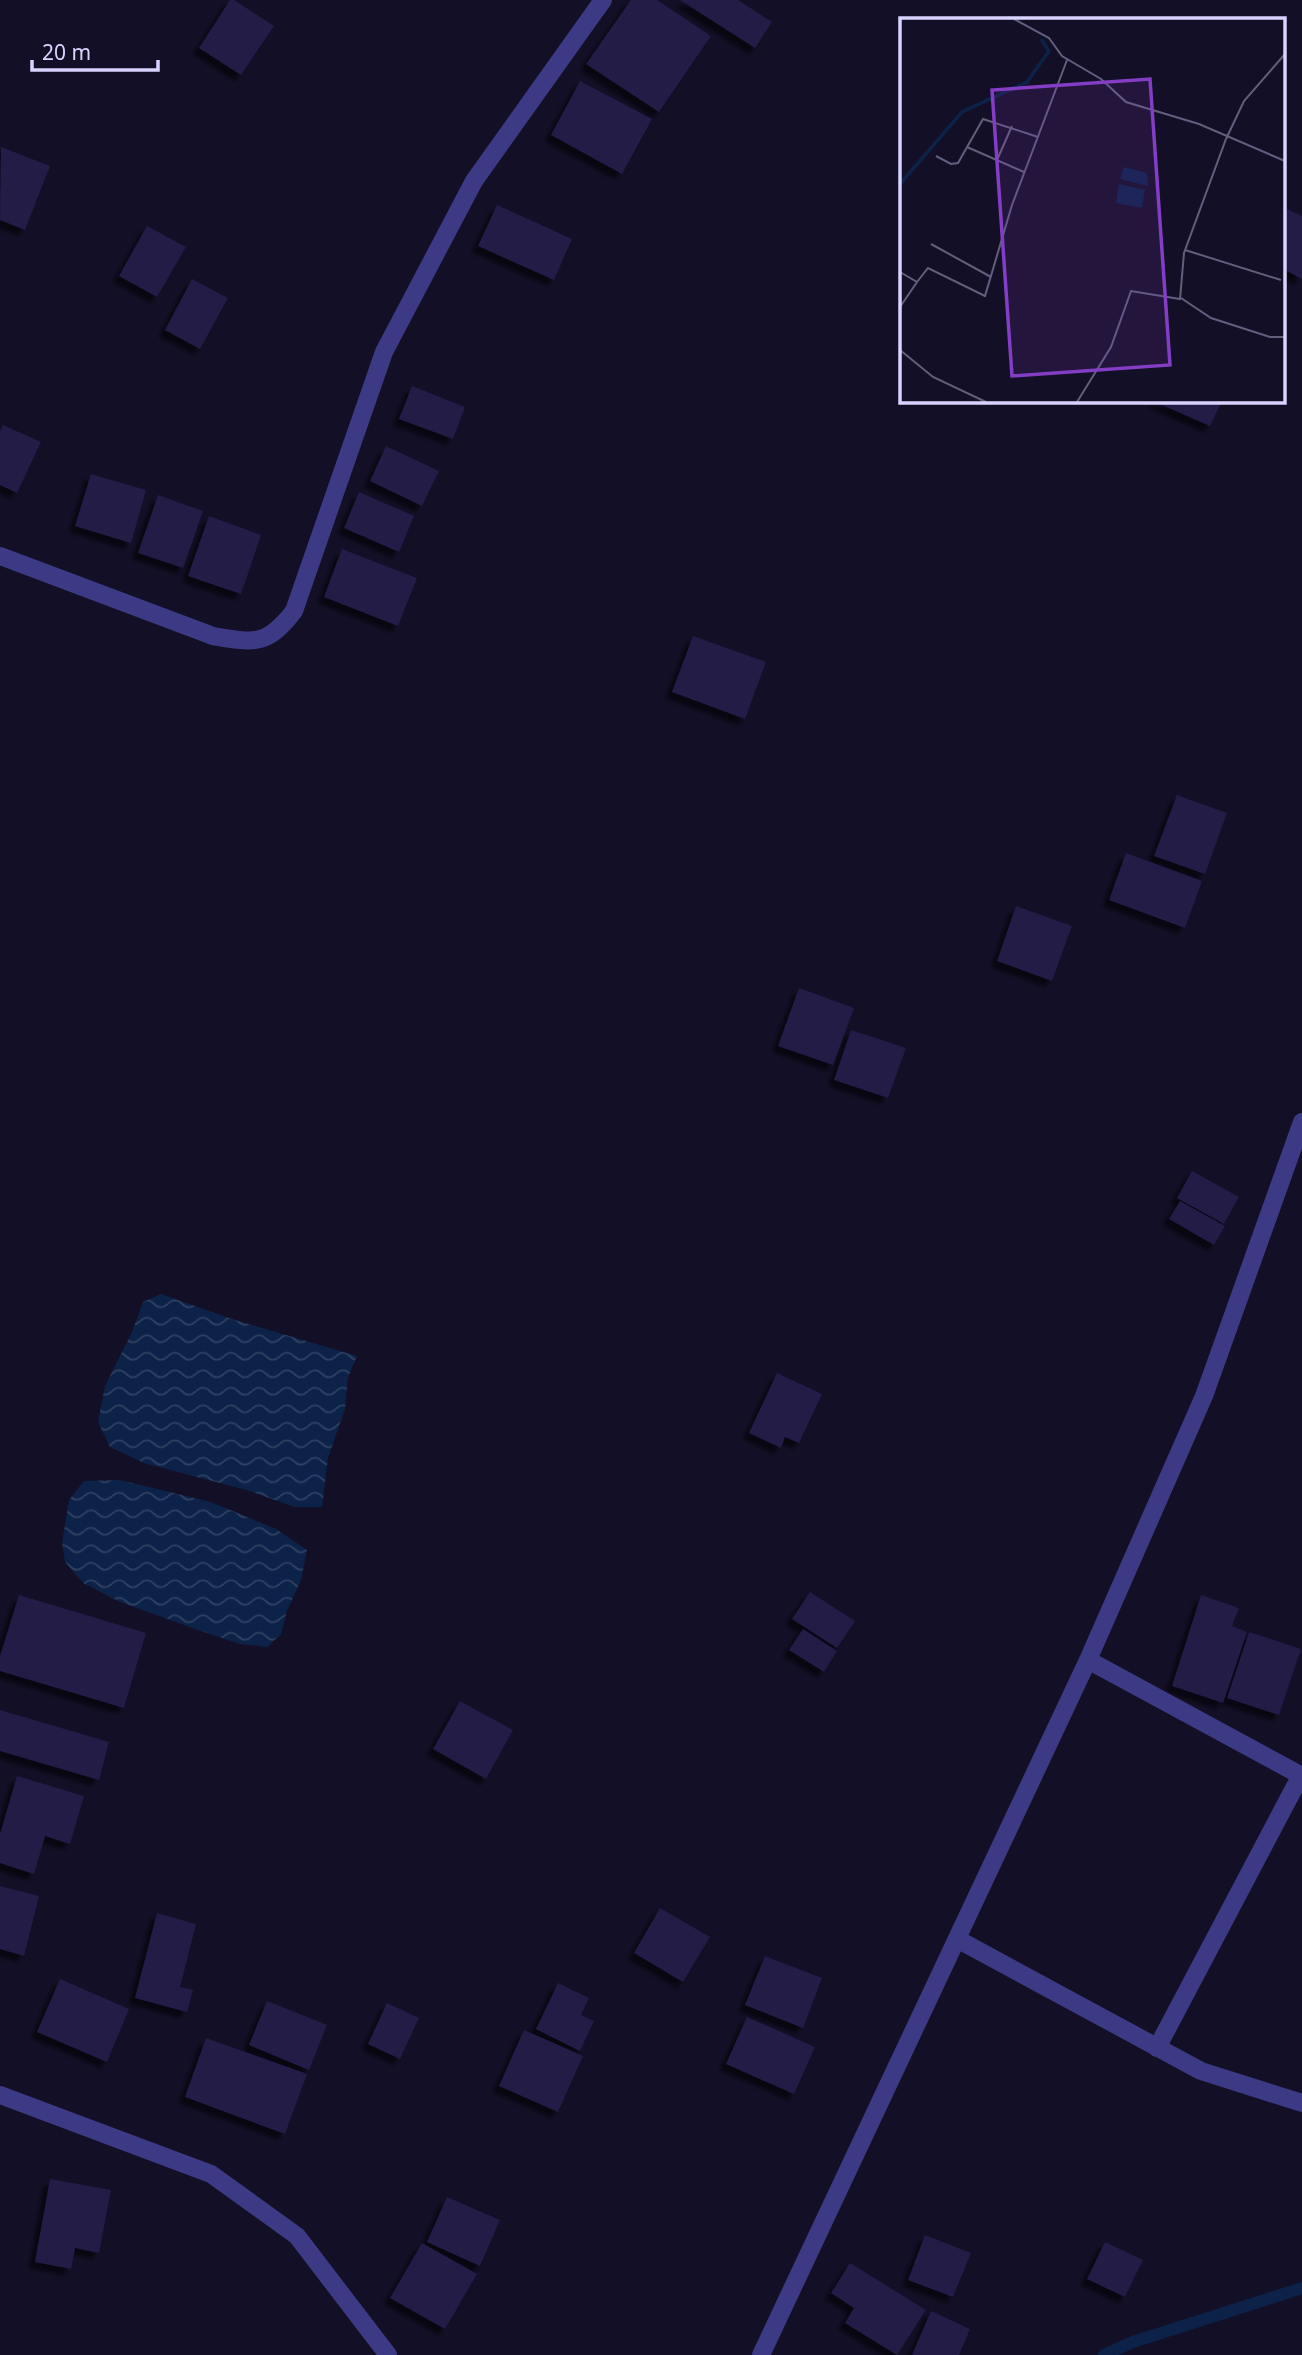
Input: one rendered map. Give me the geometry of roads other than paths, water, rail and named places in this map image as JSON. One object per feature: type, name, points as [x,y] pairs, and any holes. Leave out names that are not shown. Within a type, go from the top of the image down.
[{"type":"street","points":[[0,556],[213,636],[237,640],[263,639],[279,631],[294,611],[384,352],[474,181],[603,0]]},
{"type":"street","points":[[761,2355],[1088,1661],[1204,1396],[1302,1122]]},
{"type":"street","points":[[1088,1661],[1301,1775],[1157,2048]]},
{"type":"street","points":[[957,1939],[1201,2071],[1302,2103]]},
{"type":"street","points":[[0,2095],[211,2174],[297,2236],[388,2355]]},
{"type":"water","points":[[161,1294],[235,1320],[357,1356],[348,1377],[345,1409],[328,1458],[322,1507],[294,1507],[250,1491],[144,1463],[110,1447],[98,1422],[105,1386],[132,1332],[143,1302]]},
{"type":"water","points":[[120,1480],[211,1502],[276,1529],[307,1550],[301,1580],[287,1611],[281,1634],[267,1647],[240,1644],[120,1602],[83,1583],[65,1562],[62,1543],[69,1500],[84,1481]]},
{"type":"waterway","points":[[1104,2355],[1133,2342],[1302,2288]]}]
